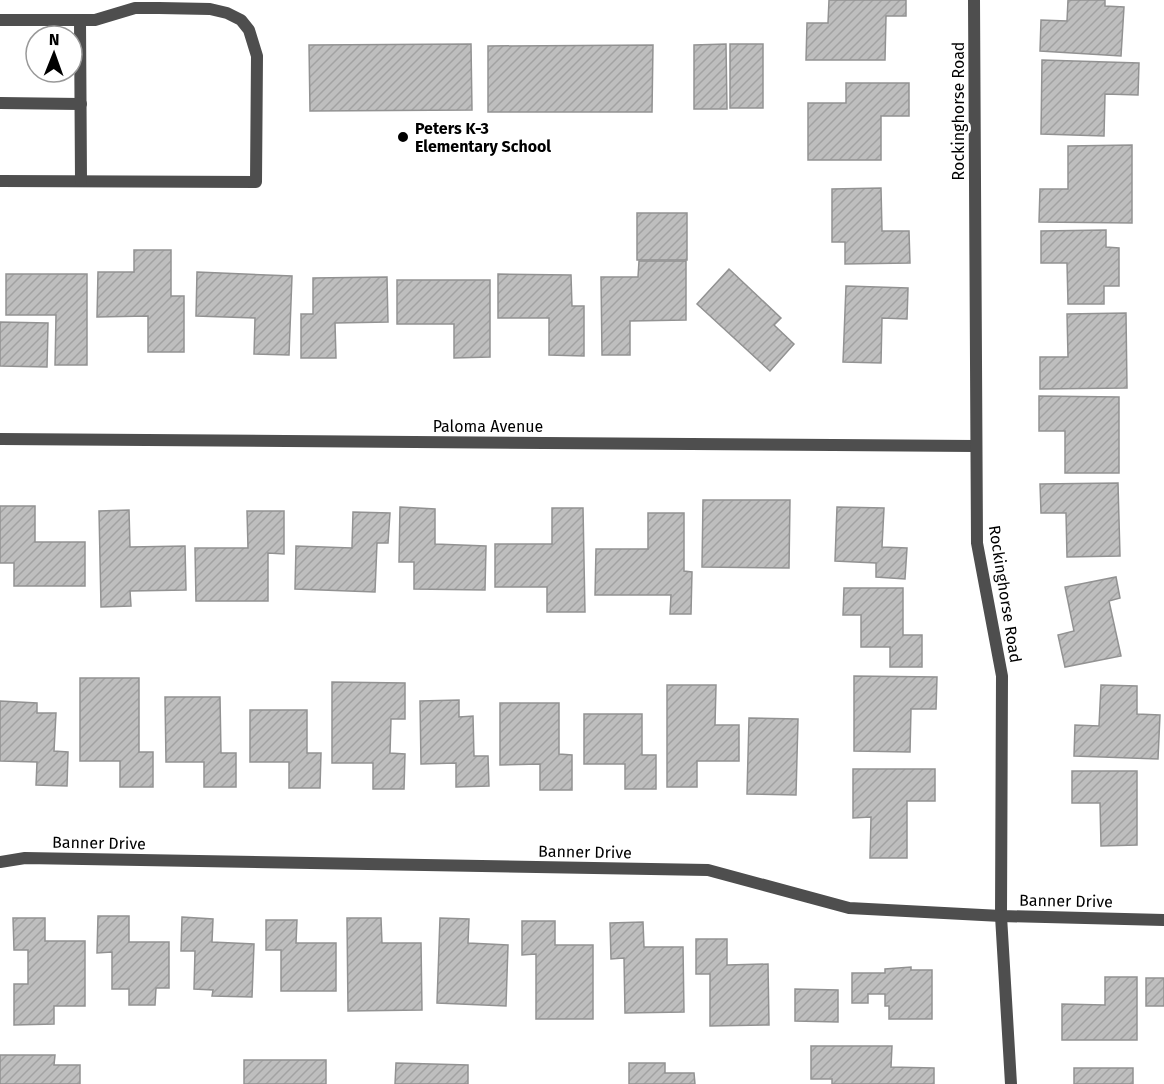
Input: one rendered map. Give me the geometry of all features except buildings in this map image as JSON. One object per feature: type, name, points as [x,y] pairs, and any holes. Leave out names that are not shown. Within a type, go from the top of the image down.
[{"type":"street","name":"Rockinghorse Road","points":[[974,0],[977,543],[1002,676],[1001,916],[1011,1084]]},
{"type":"street","points":[[0,20],[95,20],[135,8],[210,9],[227,13],[241,20],[249,30],[257,56],[256,182],[0,181]]},
{"type":"street","points":[[80,20],[81,181]]},
{"type":"street","points":[[0,103],[81,104]]},
{"type":"street","name":"Paloma Avenue","points":[[0,439],[975,446]]},
{"type":"street","name":"Banner Drive","points":[[0,861],[37,858],[708,870],[849,908],[1001,916],[1164,920]]},
{"type":"place","name":"Peters K-3 Elementary School","points":[[403,137]]}]
